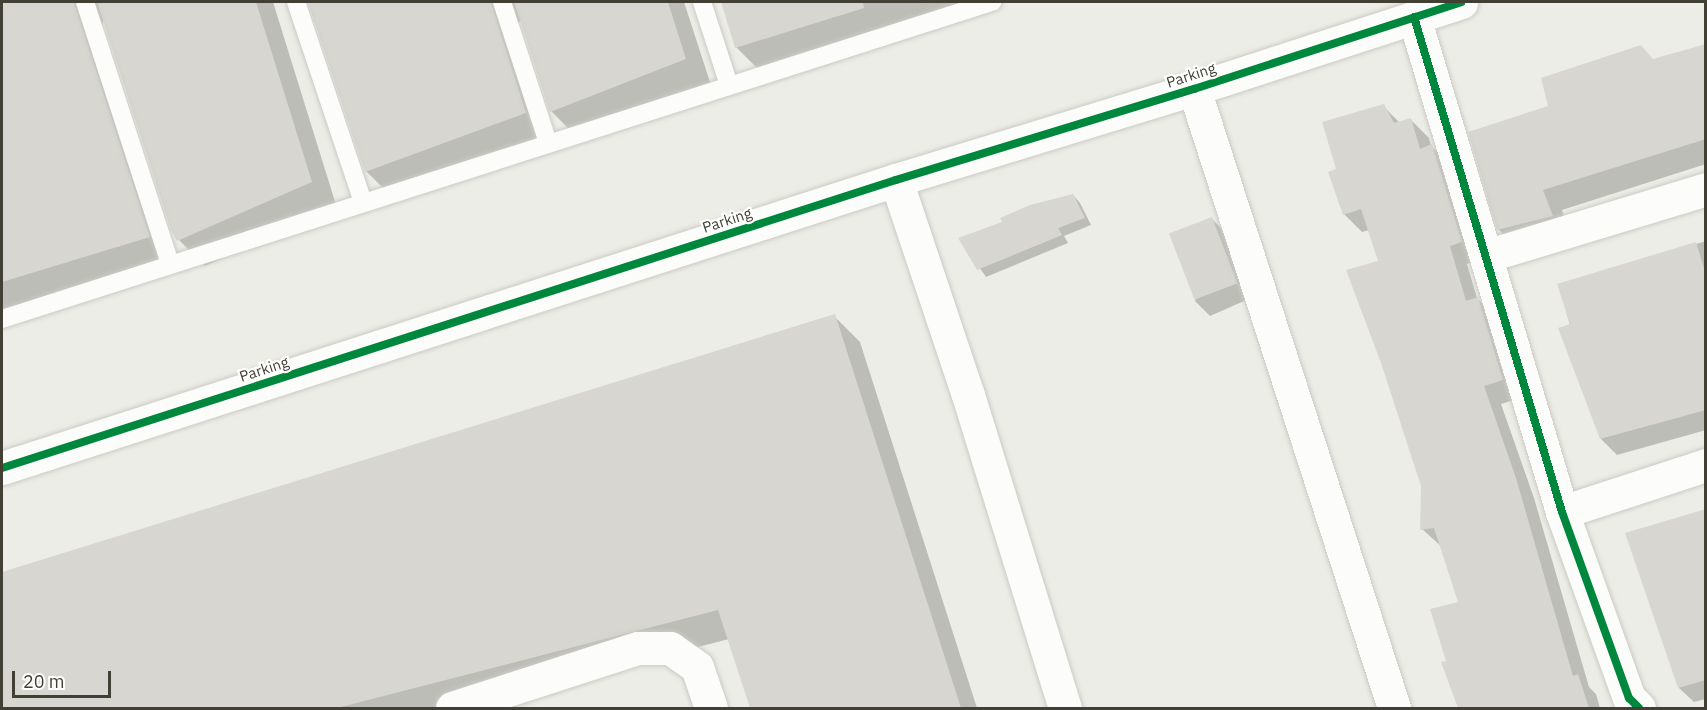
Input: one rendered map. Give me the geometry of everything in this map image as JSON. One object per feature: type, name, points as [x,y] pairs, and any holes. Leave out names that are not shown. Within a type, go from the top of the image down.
[{"type":"street","name":"Parking","points":[[2,468],[896,180],[1461,2]]},
{"type":"street","points":[[1414,17],[1562,512],[1629,698],[1639,708]]},
{"type":"street","points":[[1194,88],[1394,708]]},
{"type":"street","points":[[896,180],[968,395],[1065,708]]},
{"type":"street","points":[[1486,256],[1706,189]]},
{"type":"street","points":[[1562,512],[1706,465]]},
{"type":"street","points":[[452,708],[638,648],[670,648],[697,667],[711,708]]},
{"type":"lane","points":[[85,2],[170,263]]},
{"type":"lane","points":[[296,2],[363,202]]},
{"type":"lane","points":[[502,2],[548,143]]},
{"type":"lane","points":[[702,2],[729,85]]},
{"type":"lane","points":[[2,319],[170,263],[992,2]]},
{"type":"building","points":[[2,2],[74,2],[150,237],[2,282]]},
{"type":"building","points":[[97,2],[256,2],[312,182],[177,241],[171,230]]},
{"type":"building","points":[[308,2],[491,2],[526,113],[365,172]]},
{"type":"building","points":[[514,2],[668,2],[686,59],[550,112]]},
{"type":"building","points":[[721,2],[863,2],[864,8],[735,48]]},
{"type":"building","points":[[1706,44],[1706,139],[1543,190],[1553,216],[1497,230],[1468,132],[1548,106],[1541,78],[1641,45],[1653,59]]},
{"type":"building","points":[[1384,104],[1394,123],[1411,118],[1420,149],[1432,144],[1462,242],[1450,246],[1466,301],[1478,297],[1503,380],[1484,386],[1516,478],[1573,676],[1578,674],[1589,708],[1458,708],[1441,662],[1446,661],[1430,609],[1458,602],[1434,528],[1420,530],[1421,486],[1381,363],[1346,270],[1378,261],[1361,209],[1343,215],[1328,172],[1336,169],[1322,122]]},
{"type":"building","points":[[1073,194],[1085,218],[1058,228],[1062,235],[977,270],[958,238],[1002,222],[1000,218],[1030,205]]},
{"type":"building","points":[[1212,217],[1237,283],[1194,300],[1169,233]]},
{"type":"building","points":[[1696,242],[1706,275],[1706,410],[1600,439],[1558,328],[1570,324],[1557,284]]},
{"type":"building","points":[[835,314],[961,708],[750,708],[718,610],[337,708],[2,708],[2,572]]},
{"type":"building","points":[[1706,509],[1706,680],[1678,688],[1625,533]]},
{"type":"cycle path","points":[[2,468],[896,180],[1194,89],[1461,2]]},
{"type":"cycle path","points":[[1414,17],[1562,512],[1629,698],[1639,708]]}]
